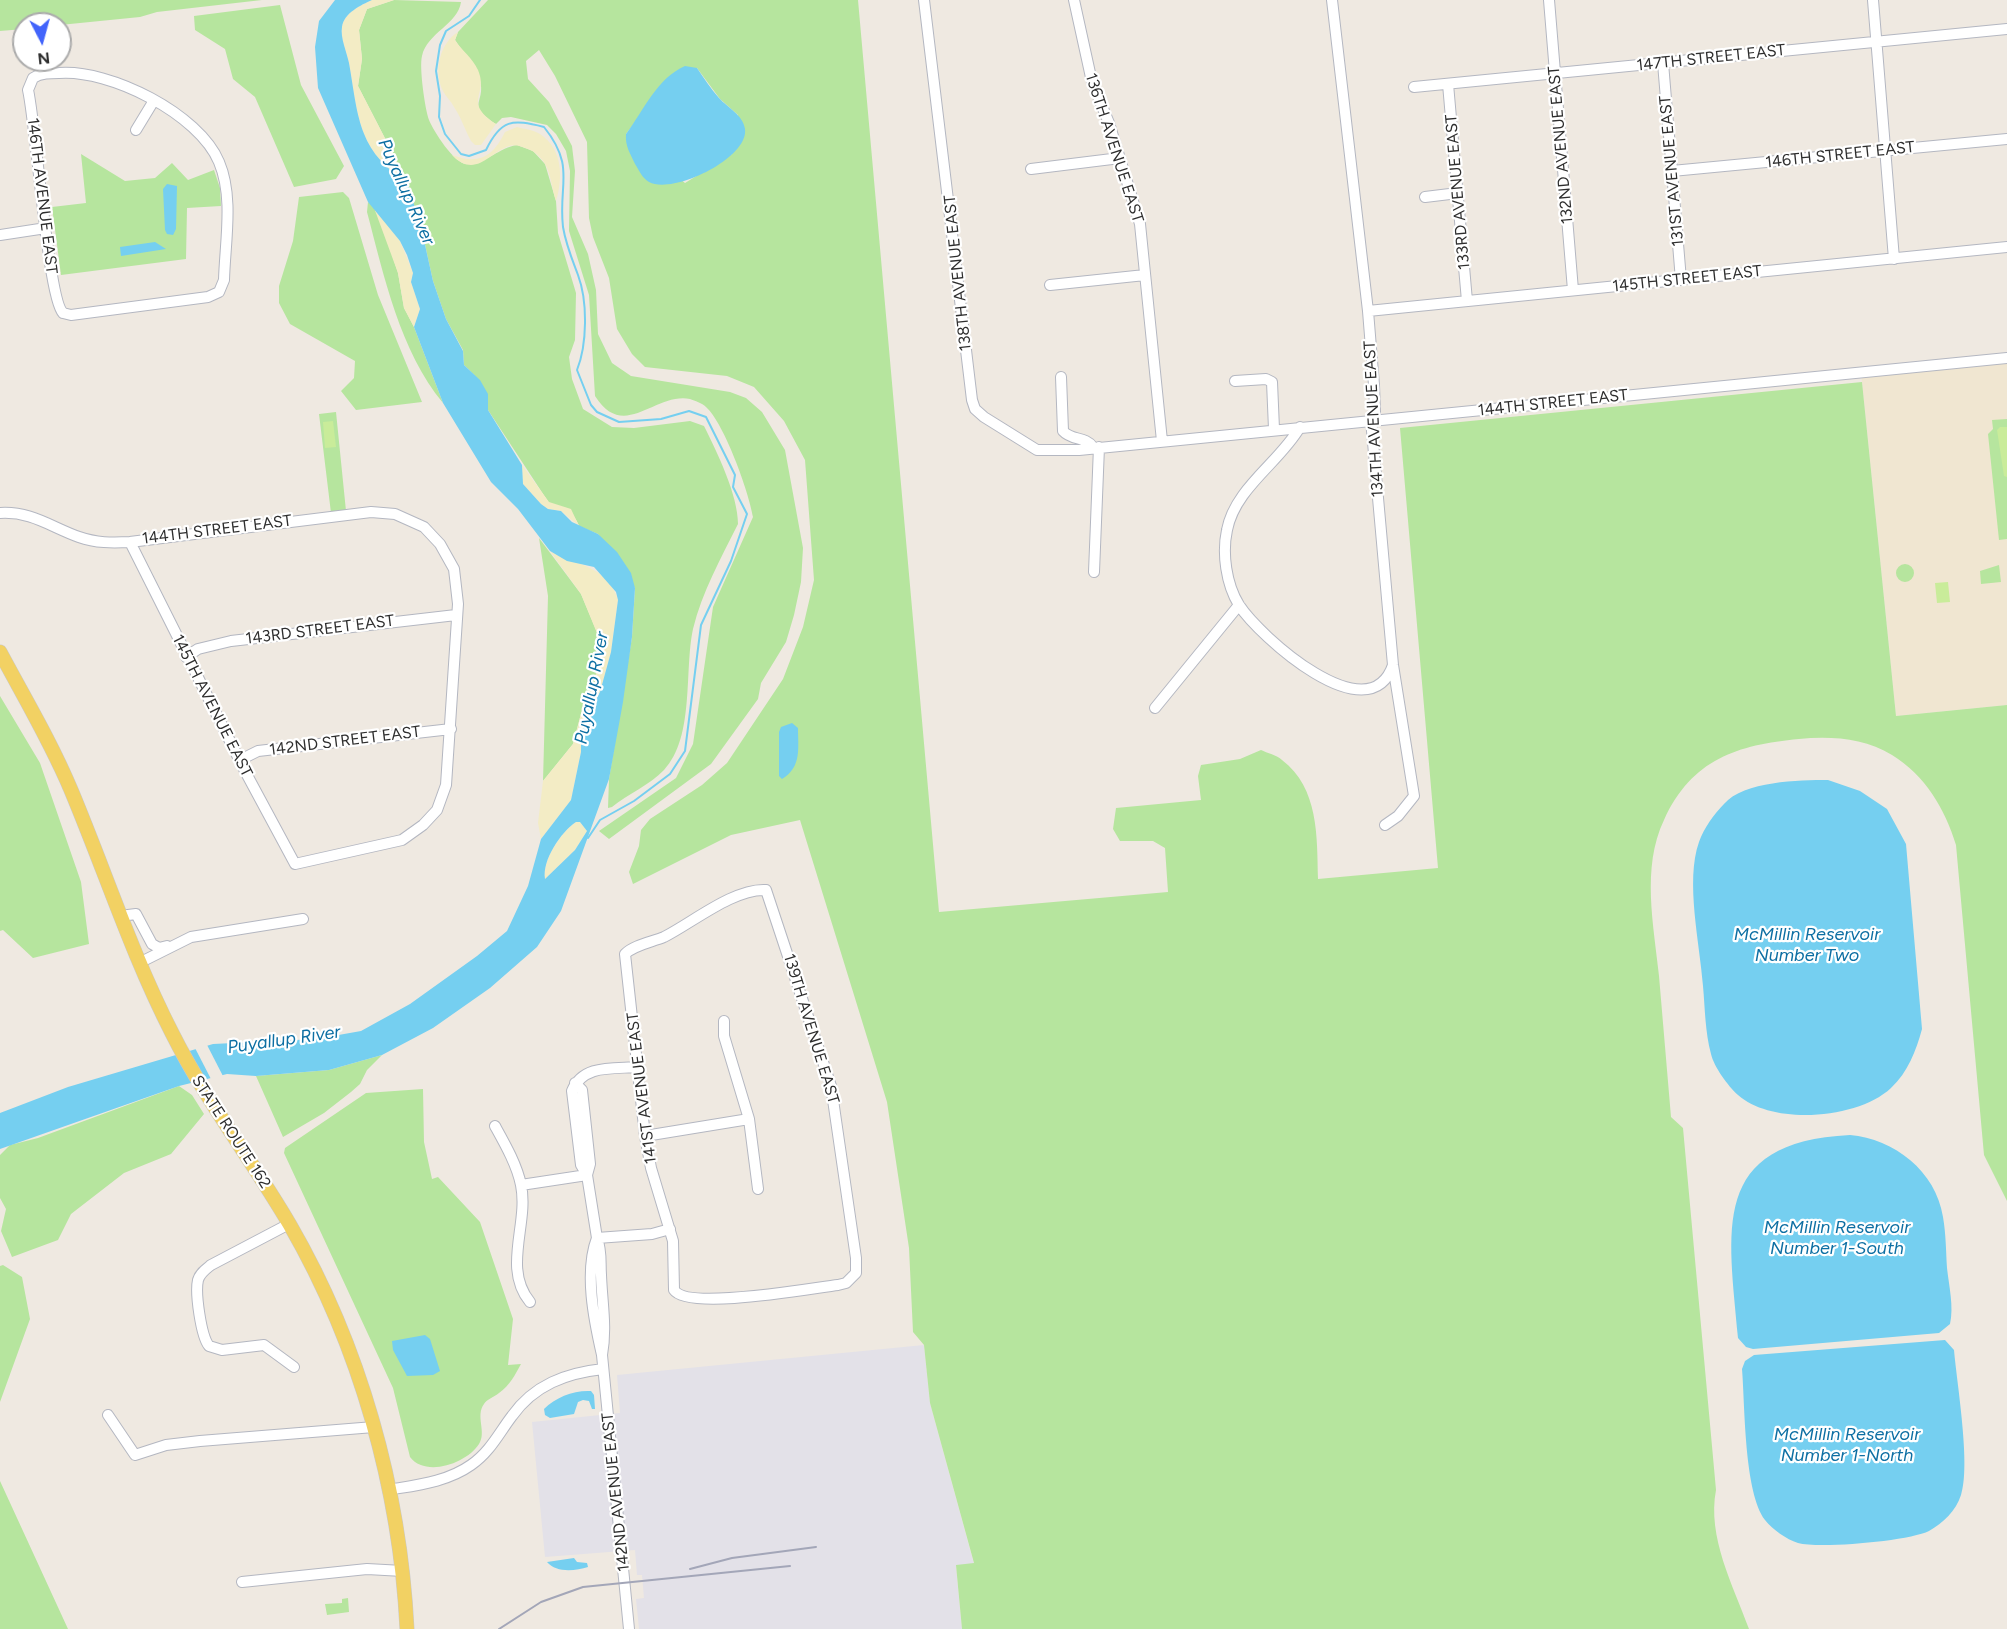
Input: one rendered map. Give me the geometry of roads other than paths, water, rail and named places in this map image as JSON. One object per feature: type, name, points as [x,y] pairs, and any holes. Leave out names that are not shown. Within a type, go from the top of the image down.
[{"type":"main road","name":"STATE ROUTE 162","points":[[0,652],[59,764],[139,963],[171,1033],[289,1224],[337,1319],[374,1427],[403,1570],[407,1629]]},
{"type":"street","name":"138TH AVENUE EAST","points":[[924,0],[975,409],[988,421],[1037,450],[1067,451],[1096,447]]},
{"type":"street","name":"136TH AVENUE EAST","points":[[1074,0],[1092,82],[1120,158],[1140,224],[1162,441]]},
{"type":"street","name":"134TH AVENUE EAST","points":[[1332,0],[1368,311],[1375,412],[1371,420],[1393,665],[1407,737],[1413,796],[1398,816],[1385,825]]},
{"type":"street","name":"132ND AVENUE EAST","points":[[1549,0],[1573,290]]},
{"type":"street","points":[[1873,0],[1894,259]]},
{"type":"street","name":"147TH STREET EAST","points":[[1414,87],[2007,29]]},
{"type":"street","name":"131ST AVENUE EAST","points":[[1663,63],[1681,279]]},
{"type":"street","name":"146TH AVENUE EAST","points":[[65,72],[100,76],[129,86],[153,102],[181,118],[210,145],[224,177],[226,210],[222,294],[60,316],[56,301],[28,90],[29,75],[65,72]]},
{"type":"street","name":"133RD AVENUE EAST","points":[[1448,84],[1467,301]]},
{"type":"street","points":[[136,130],[153,102]]},
{"type":"street","name":"146TH STREET EAST","points":[[1672,171],[2007,139]]},
{"type":"street","points":[[1031,169],[1120,158]]},
{"type":"street","points":[[1425,197],[1458,193]]},
{"type":"street","points":[[0,234],[46,228]]},
{"type":"street","name":"145TH STREET EAST","points":[[1368,311],[2007,247]]},
{"type":"street","points":[[1050,285],[1146,275]]},
{"type":"street","name":"144TH STREET EAST","points":[[1096,447],[2007,358]]},
{"type":"street","points":[[1061,377],[1063,431],[1072,438],[1086,440],[1096,447],[1094,572]]},
{"type":"street","points":[[1235,381],[1266,380],[1272,382],[1274,429]]},
{"type":"street","points":[[1300,427],[1239,502],[1230,519],[1225,541],[1227,572],[1239,605],[1280,646],[1327,682],[1346,688],[1370,688],[1383,682],[1393,665]]},
{"type":"street","name":"144TH STREET EAST","points":[[0,513],[32,516],[90,540],[130,542],[371,512],[404,517],[433,536],[454,569],[458,595],[456,615]]},
{"type":"street","name":"145TH AVENUE EAST","points":[[130,542],[186,657],[288,854],[299,865],[325,856],[393,844],[423,825],[436,810],[446,785],[451,729]]},
{"type":"street","points":[[1155,708],[1239,605]]},
{"type":"street","points":[[451,729],[456,615]]},
{"type":"street","name":"143RD STREET EAST","points":[[186,657],[207,646],[231,641],[456,615]]},
{"type":"street","name":"142ND STREET EAST","points":[[240,760],[258,751],[451,729]]},
{"type":"street","name":"139TH AVENUE EAST","points":[[627,952],[678,930],[730,901],[766,890],[831,1086],[856,1258],[855,1277],[838,1285],[729,1298],[682,1296],[676,1293]]},
{"type":"street","points":[[120,916],[136,914],[152,944],[159,948],[202,934],[303,919]]},
{"type":"street","points":[[139,963],[167,950],[170,945]]},
{"type":"street","name":"141ST AVENUE EAST","points":[[627,952],[625,960],[645,1136],[651,1168],[670,1229],[674,1250],[673,1285],[676,1293]]},
{"type":"street","points":[[724,1021],[724,1036],[749,1119],[759,1189]]},
{"type":"street","name":"142ND AVENUE EAST","points":[[629,1629],[602,1355],[606,1331],[601,1275],[602,1251],[597,1238],[587,1175],[590,1164],[579,1079],[590,1071],[638,1067]]},
{"type":"street","points":[[645,1136],[749,1119]]},
{"type":"street","points":[[495,1126],[521,1185],[516,1262],[521,1287],[530,1302]]},
{"type":"street","points":[[521,1185],[587,1175]]},
{"type":"street","points":[[289,1224],[211,1265],[200,1275],[198,1285],[202,1329],[209,1347],[222,1350],[264,1345],[294,1367]]},
{"type":"street","points":[[597,1238],[652,1234],[670,1229]]},
{"type":"street","points":[[388,1490],[436,1480],[461,1471],[484,1455],[513,1415],[539,1389],[571,1374],[603,1369]]},
{"type":"street","points":[[108,1415],[135,1455],[166,1446],[200,1441],[374,1427]]},
{"type":"street","points":[[242,1582],[367,1569],[403,1570]]},
{"type":"water","name":"Puyallup River","points":[[335,0],[372,0],[349,14],[342,27],[358,115],[369,144],[378,157],[407,181],[422,231],[433,281],[446,319],[463,351],[464,365],[480,380],[488,394],[488,410],[522,465],[523,484],[548,509],[561,511],[572,522],[598,534],[617,552],[631,573],[635,588],[632,637],[609,779],[561,911],[537,947],[490,988],[433,1028],[382,1055],[329,1070],[256,1076],[227,1074],[179,1086],[0,1149],[0,1113],[68,1087],[213,1044],[316,1039],[361,1031],[410,1004],[477,956],[507,931],[528,886],[541,839],[571,800],[581,752],[581,734],[600,692],[611,652],[618,600],[616,592],[594,567],[567,561],[550,551],[518,509],[491,482],[443,403],[414,327],[420,309],[411,282],[413,273],[407,255],[400,241],[368,202],[318,88],[315,47],[319,21]],"holes":[[[580,822],[587,831],[575,850],[545,879],[546,863],[554,847],[570,827]]]},
{"type":"water","points":[[685,66],[697,68],[719,98],[738,116],[744,124],[743,140],[723,162],[708,171],[691,179],[660,185],[649,182],[635,164],[627,146],[626,134],[659,86],[675,71]]},
{"type":"water","points":[[167,184],[177,186],[176,229],[173,235],[167,234],[165,230],[163,189]]},
{"type":"water","points":[[155,242],[166,249],[121,256],[120,247]]},
{"type":"water","points":[[792,723],[798,728],[798,756],[793,769],[782,779],[779,776],[779,732],[781,727]]},
{"type":"water","name":"McMillin Reservoir Number Two","points":[[1828,780],[1860,791],[1887,809],[1906,844],[1922,1029],[1907,1068],[1891,1088],[1876,1098],[1858,1107],[1837,1112],[1793,1115],[1753,1105],[1730,1087],[1715,1065],[1706,1029],[1693,875],[1699,842],[1706,826],[1733,796],[1773,783]]},
{"type":"water","name":"McMillin Reservoir Number 1-South","points":[[1850,1135],[1882,1143],[1897,1151],[1910,1160],[1932,1185],[1939,1200],[1944,1223],[1951,1304],[1950,1324],[1939,1333],[1753,1349],[1746,1347],[1738,1338],[1732,1262],[1732,1229],[1737,1199],[1750,1174],[1771,1155],[1804,1141]]},
{"type":"water","points":[[425,1335],[430,1339],[440,1371],[433,1375],[407,1376],[393,1350],[392,1341]]},
{"type":"water","name":"McMillin Reservoir Number 1-North","points":[[1945,1340],[1954,1350],[1965,1465],[1961,1495],[1948,1516],[1934,1528],[1919,1535],[1885,1541],[1844,1544],[1798,1543],[1784,1537],[1772,1527],[1758,1507],[1749,1470],[1742,1369],[1745,1361],[1754,1355]]},
{"type":"water","points":[[591,1391],[594,1395],[595,1409],[592,1409],[589,1401],[583,1400],[578,1402],[574,1414],[550,1418],[545,1415],[544,1409],[560,1398],[572,1393]]},
{"type":"water","points":[[574,1558],[577,1562],[587,1563],[588,1567],[572,1570],[560,1569],[547,1562]]},
{"type":"waterway","points":[[480,0],[469,16],[446,31],[440,45],[436,71],[440,96],[439,117],[445,134],[461,154],[469,156],[486,150],[497,132],[509,124],[524,123],[544,127],[554,141],[563,165],[563,227],[581,286],[585,310],[583,348],[577,370],[591,405],[597,412],[619,422],[661,419],[689,411],[706,417],[735,475],[733,487],[747,514],[731,561],[701,625],[685,751],[670,774],[634,801],[600,820],[588,838]]},
{"type":"railway","points":[[690,1569],[732,1558],[816,1547]]},
{"type":"railway","points":[[499,1629],[541,1602],[583,1587],[790,1566]]}]
